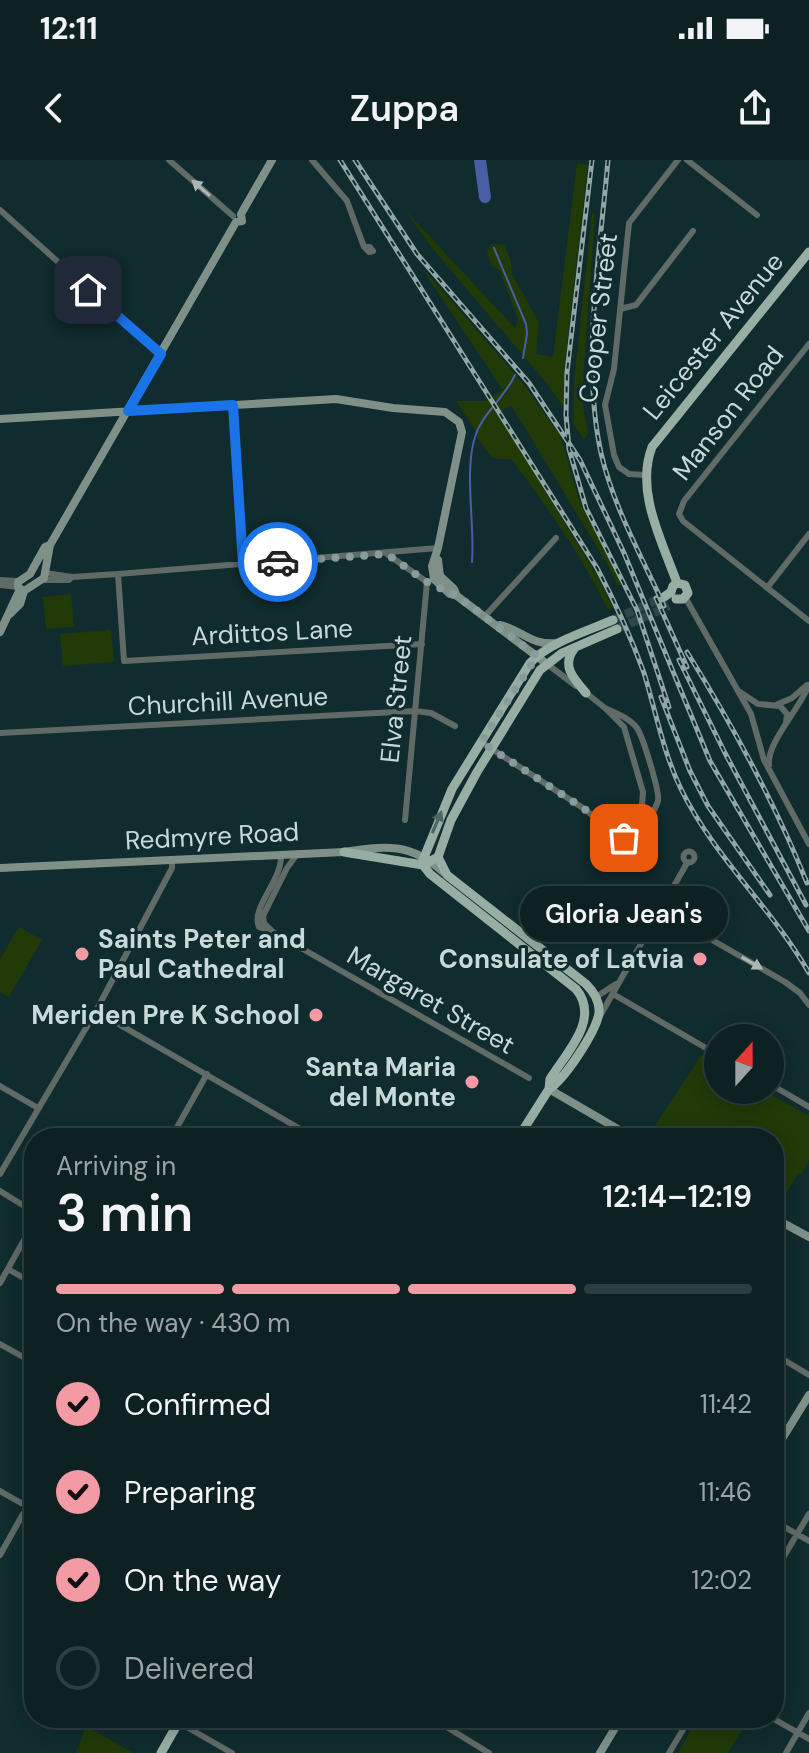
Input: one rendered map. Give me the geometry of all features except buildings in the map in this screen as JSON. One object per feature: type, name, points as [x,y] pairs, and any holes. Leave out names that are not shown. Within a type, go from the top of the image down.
[{"type":"main road","points":[[42,573],[45,547],[50,545],[272,160]]},
{"type":"main road","name":"Leicester Avenue","points":[[645,475],[648,457],[657,439],[808,254]]},
{"type":"main road","points":[[0,419],[336,399],[393,408],[439,410],[451,414],[459,422],[461,440],[438,548],[438,572],[457,596]]},
{"type":"main road","points":[[645,475],[648,495],[677,583],[687,587],[673,598]]},
{"type":"main road","points":[[438,548],[433,573],[444,590]]},
{"type":"main road","points":[[20,587],[42,573]]},
{"type":"main road","points":[[0,632],[20,604],[20,587],[29,576],[42,573]]},
{"type":"main road","points":[[427,582],[457,596],[547,664]]},
{"type":"main road","points":[[673,598],[672,588],[677,583]]},
{"type":"main road","points":[[410,864],[429,860],[491,748],[538,673],[547,664],[615,624],[564,642],[537,656],[452,789],[429,860],[430,874]]},
{"type":"main road","points":[[495,625],[511,628],[536,643],[564,642]]},
{"type":"main road","points":[[577,647],[569,658],[568,666],[586,693]]},
{"type":"main road","name":"Redmyre Road","points":[[0,868],[344,852],[386,847],[400,847],[429,860]]},
{"type":"main road","points":[[344,852],[410,864],[430,874],[576,989],[584,999],[587,1011],[580,1031],[550,1079],[549,1089]]},
{"type":"main road","points":[[429,860],[586,984],[596,997],[597,1021],[558,1083],[549,1089],[524,1128]]},
{"type":"main road","points":[[580,1031],[587,1024],[591,1003],[596,997]]},
{"type":"main road","points":[[549,1089],[616,1128]]},
{"type":"main road","points":[[784,1223],[809,1237]]},
{"type":"main road","points":[[784,1436],[809,1395]]},
{"type":"main road","points":[[161,1753],[175,1728]]},
{"type":"main road","points":[[600,1753],[615,1728]]},
{"type":"street","points":[[169,160],[237,217]]},
{"type":"street","points":[[312,160],[347,201],[364,247]]},
{"type":"street","name":"Cooper Street","points":[[645,475],[629,474],[619,467],[605,405],[614,369],[629,223],[678,160]]},
{"type":"street","points":[[687,160],[757,215]]},
{"type":"street","points":[[0,211],[161,354]]},
{"type":"street","points":[[620,309],[636,305],[693,231]]},
{"type":"street","name":"Manson Road","points":[[767,588],[683,521],[680,508],[809,344]]},
{"type":"street","points":[[233,405],[243,565]]},
{"type":"street","points":[[809,534],[767,588],[809,621]]},
{"type":"street","points":[[485,616],[556,538]]},
{"type":"street","points":[[42,573],[69,580],[72,577],[438,548]]},
{"type":"street","points":[[387,554],[427,582]]},
{"type":"street","name":"Ardittos Lane","points":[[118,574],[124,661],[422,644]]},
{"type":"street","name":"Elva Street","points":[[405,820],[427,582]]},
{"type":"street","points":[[0,583],[20,587]]},
{"type":"street","points":[[673,598],[733,682],[743,694],[758,704],[778,704],[792,698],[809,684]]},
{"type":"street","points":[[547,664],[605,708],[627,733],[644,796],[629,825],[621,829],[606,824]]},
{"type":"street","points":[[733,682],[751,714],[764,760],[809,844]]},
{"type":"street","points":[[769,769],[768,757],[774,741],[797,710],[809,684]]},
{"type":"street","points":[[751,714],[758,704]]},
{"type":"street","points":[[778,704],[785,711],[786,723]]},
{"type":"street","points":[[481,742],[624,838],[636,836],[657,803],[658,793],[638,731],[624,717],[605,708]]},
{"type":"street","name":"Churchill Avenue","points":[[0,733],[415,711],[431,713],[455,726]]},
{"type":"street","points":[[760,740],[768,743],[774,741]]},
{"type":"street","points":[[644,796],[658,793]]},
{"type":"street","points":[[273,932],[264,923],[263,916],[298,853]]},
{"type":"street","points":[[284,854],[287,868]]},
{"type":"street","points":[[273,932],[259,927],[256,919],[281,870],[284,854]]},
{"type":"street","points":[[26,1128],[96,1011],[172,868],[172,860]]},
{"type":"street","points":[[597,1021],[687,863]]},
{"type":"street","points":[[660,910],[785,982],[800,993],[809,1005]]},
{"type":"street","name":"Margaret Street","points":[[273,932],[529,1078]]},
{"type":"street","points":[[596,997],[616,984]]},
{"type":"street","points":[[613,994],[704,1047]]},
{"type":"street","points":[[96,1011],[299,1128]]},
{"type":"street","points":[[177,1128],[207,1074]]},
{"type":"street","points":[[0,1086],[38,1108]]},
{"type":"street","points":[[784,1092],[809,1107]]},
{"type":"street","points":[[0,1174],[24,1132]]},
{"type":"street","points":[[0,1191],[24,1205]]},
{"type":"street","points":[[0,1283],[24,1240]]},
{"type":"street","points":[[8,1269],[24,1278]]},
{"type":"street","points":[[0,1344],[24,1357]]},
{"type":"street","points":[[784,1360],[809,1375]]},
{"type":"street","points":[[0,1491],[21,1503]]},
{"type":"street","points":[[0,1555],[23,1514],[21,1503]]},
{"type":"street","points":[[784,1556],[809,1514]]},
{"type":"street","points":[[784,1527],[809,1541]]},
{"type":"street","points":[[786,1753],[809,1713]]},
{"type":"street","points":[[784,1724],[809,1739]]},
{"type":"street","points":[[193,1728],[232,1753]]},
{"type":"street","points":[[448,1728],[489,1753]]},
{"type":"street","points":[[669,1753],[684,1728]]},
{"type":"green space","points":[[577,163],[588,165],[564,370],[564,408],[549,386],[432,248],[404,209],[515,328],[518,320],[500,271],[492,266],[487,253],[490,245],[504,244],[512,274],[539,323],[536,354],[553,357]]},
{"type":"green space","points":[[592,213],[595,214],[583,381],[588,434],[584,439],[573,424],[574,382]]},
{"type":"green space","points":[[426,272],[522,382],[560,435],[579,500],[622,584],[618,586],[511,405],[498,413],[596,574],[613,608],[608,610],[564,533],[512,460],[493,458],[477,438],[477,433],[456,401],[486,401],[503,390]]},
{"type":"green space","points":[[71,594],[74,627],[46,629],[43,597]]},
{"type":"green space","points":[[111,630],[114,662],[63,666],[60,634]]},
{"type":"green space","points":[[19,927],[42,940],[9,997],[0,992],[0,959]]},
{"type":"green space","points":[[701,1055],[704,1057],[704,1104],[784,1102],[809,1116],[809,1161],[784,1197],[784,1128],[654,1128]]},
{"type":"green space","points":[[85,1728],[89,1728],[133,1753],[76,1753]]},
{"type":"green space","points":[[692,1728],[743,1728],[728,1753],[678,1753]]},
{"type":"waterway","points":[[480,160],[485,197]]},
{"type":"waterway","points":[[494,248],[526,324],[523,358]]},
{"type":"waterway","points":[[472,562],[470,466],[475,437],[515,375]]},
{"type":"tunnel","points":[[613,620],[664,597]]},
{"type":"tunnel","points":[[617,629],[669,606]]},
{"type":"railway","points":[[340,160],[597,568],[634,646],[669,761],[694,814],[778,926],[809,973]]},
{"type":"railway","points":[[355,160],[417,254],[529,383],[580,460],[624,553],[710,761],[809,931]]},
{"type":"railway","points":[[592,160],[567,372],[569,449],[586,508],[637,610],[669,707]]},
{"type":"railway","points":[[608,160],[592,345],[595,418],[606,473],[664,606]]},
{"type":"railway","points":[[656,598],[687,667]]},
{"type":"railway","points":[[687,652],[752,765],[807,883]]},
{"type":"railway","points":[[679,660],[806,905]]},
{"type":"railway","points":[[661,697],[690,771],[708,806],[770,895]]},
{"type":"way so far","points":[[278,562],[387,554],[427,582],[457,596],[537,656],[481,742],[624,838]]},
{"type":"place","name":"Gloria Jean's","points":[[624,838]]},
{"type":"place","name":"Saints Peter and Paul Cathedral","points":[[82,954]]},
{"type":"place","name":"Consulate of Latvia","points":[[700,959]]},
{"type":"place","name":"Meriden Pre K School","points":[[316,1015]]},
{"type":"place","name":"Santa Maria del Monte","points":[[472,1082]]},
{"type":"route","points":[[88,290],[161,354],[128,411],[233,405],[243,565],[278,562]]}]
